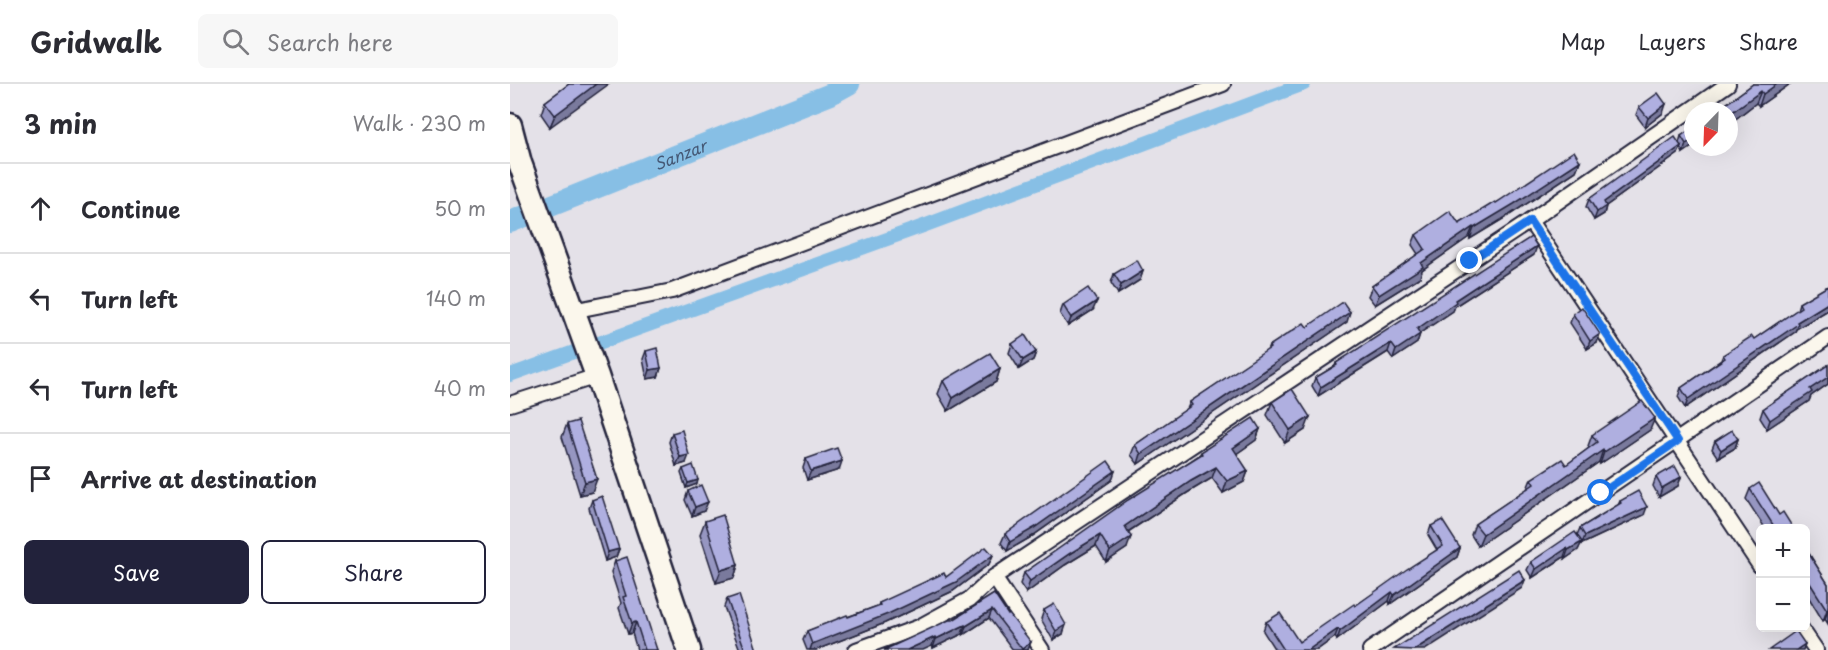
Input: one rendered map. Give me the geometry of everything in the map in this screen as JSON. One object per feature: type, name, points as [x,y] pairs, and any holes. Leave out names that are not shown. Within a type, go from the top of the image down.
[{"type":"main road","points":[[510,125],[520,163],[596,372],[689,650]]},
{"type":"street","points":[[572,311],[672,291],[1223,84]]},
{"type":"street","points":[[856,650],[919,627],[970,599],[994,577],[1530,221],[1728,84]]},
{"type":"street","points":[[1530,221],[1756,558]]},
{"type":"street","points":[[1370,650],[1828,337]]},
{"type":"street","points":[[510,404],[596,372]]},
{"type":"street","points":[[994,577],[1042,650]]},
{"type":"street","points":[[1804,632],[1816,650]]},
{"type":"building","points":[[569,84],[596,84],[555,115],[545,102]]},
{"type":"building","points":[[1753,84],[1777,84],[1763,94],[1761,91],[1738,108],[1738,102],[1729,102]]},
{"type":"building","points":[[1658,93],[1666,104],[1648,118],[1639,107]]},
{"type":"building","points":[[1675,137],[1681,146],[1604,202],[1606,206],[1597,212],[1589,199]]},
{"type":"building","points":[[1574,151],[1580,161],[1514,204],[1473,227],[1421,263],[1423,267],[1379,295],[1372,286],[1425,249],[1416,235],[1450,211],[1459,224],[1496,203]]},
{"type":"building","points":[[1531,237],[1537,246],[1455,300],[1456,302],[1417,329],[1420,334],[1396,350],[1391,343],[1321,387],[1315,378],[1337,365],[1336,363]]},
{"type":"building","points":[[1137,260],[1143,271],[1121,285],[1114,274]]},
{"type":"building","points":[[1828,286],[1828,303],[1797,322],[1798,324],[1688,399],[1681,388],[1725,358],[1723,355],[1752,336],[1754,339],[1801,307],[1799,303]]},
{"type":"building","points":[[1088,288],[1097,301],[1071,318],[1063,305]]},
{"type":"building","points":[[1343,302],[1350,312],[1141,454],[1135,445],[1192,405],[1190,402],[1304,323],[1307,327]]},
{"type":"building","points":[[1582,307],[1600,334],[1590,341],[1573,314]]},
{"type":"building","points":[[1025,335],[1036,352],[1023,360],[1012,344]]},
{"type":"building","points":[[657,348],[661,368],[650,370],[646,351]]},
{"type":"building","points":[[990,353],[1000,369],[953,398],[943,381]]},
{"type":"building","points":[[1828,365],[1828,377],[1810,389],[1812,392],[1770,420],[1763,409]]},
{"type":"building","points":[[1292,389],[1310,417],[1290,430],[1272,402]]},
{"type":"building","points":[[1642,401],[1655,418],[1604,452],[1603,450],[1483,534],[1475,524],[1534,484],[1531,479],[1562,459],[1566,465],[1597,442],[1592,435]]},
{"type":"building","points":[[1253,418],[1260,429],[1233,448],[1248,471],[1227,481],[1216,467],[1191,481],[1125,526],[1131,537],[1110,551],[1100,535],[1030,581],[1024,573],[1128,500],[1202,454],[1201,452]]},
{"type":"building","points":[[578,421],[597,479],[585,482],[567,424]]},
{"type":"building","points":[[682,430],[689,455],[680,457],[672,433]]},
{"type":"building","points":[[1732,430],[1738,439],[1721,450],[1715,441]]},
{"type":"building","points":[[837,448],[842,461],[811,471],[806,459]]},
{"type":"building","points":[[1108,461],[1115,471],[1034,528],[1010,542],[1005,534]]},
{"type":"building","points":[[693,465],[698,480],[688,483],[683,469]]},
{"type":"building","points":[[1675,466],[1681,477],[1662,488],[1656,477]]},
{"type":"building","points":[[1759,483],[1779,515],[1783,512],[1790,524],[1772,524],[1750,489]]},
{"type":"building","points":[[701,485],[708,502],[695,507],[688,491]]},
{"type":"building","points":[[1638,491],[1647,507],[1585,536],[1580,528]]},
{"type":"building","points":[[602,496],[619,549],[608,552],[592,500]]},
{"type":"building","points":[[723,515],[738,565],[721,570],[705,521]]},
{"type":"building","points":[[1442,520],[1460,548],[1394,595],[1392,592],[1340,631],[1338,629],[1308,650],[1284,650],[1266,622],[1280,613],[1299,642],[1443,546],[1431,526]]},
{"type":"building","points":[[1575,532],[1582,542],[1568,550],[1567,548],[1536,569],[1531,562]]},
{"type":"building","points":[[986,547],[993,555],[956,582],[888,614],[812,644],[807,631],[880,605],[879,603],[944,573],[946,577]]},
{"type":"building","points":[[1810,555],[1828,584],[1827,610],[1810,583]]},
{"type":"building","points":[[627,557],[657,650],[645,650],[636,622],[632,623],[623,597],[626,596],[615,561]]},
{"type":"building","points":[[1519,570],[1525,580],[1414,650],[1394,649]]},
{"type":"building","points":[[994,594],[1031,642],[1022,649],[992,610],[966,626],[907,650],[884,650],[953,620]]},
{"type":"building","points":[[739,595],[757,650],[745,650],[727,599]]},
{"type":"building","points":[[1054,604],[1066,625],[1056,631],[1044,610]]},
{"type":"building","points":[[1795,632],[1805,644],[1796,650],[1769,650]]},
{"type":"waterway","name":"Sanzar","points":[[510,222],[831,94],[849,84]]},
{"type":"waterway","points":[[510,375],[926,225],[1304,84]]},
{"type":"route","points":[[1470,261],[1530,221],[1678,441],[1601,493]]}]
